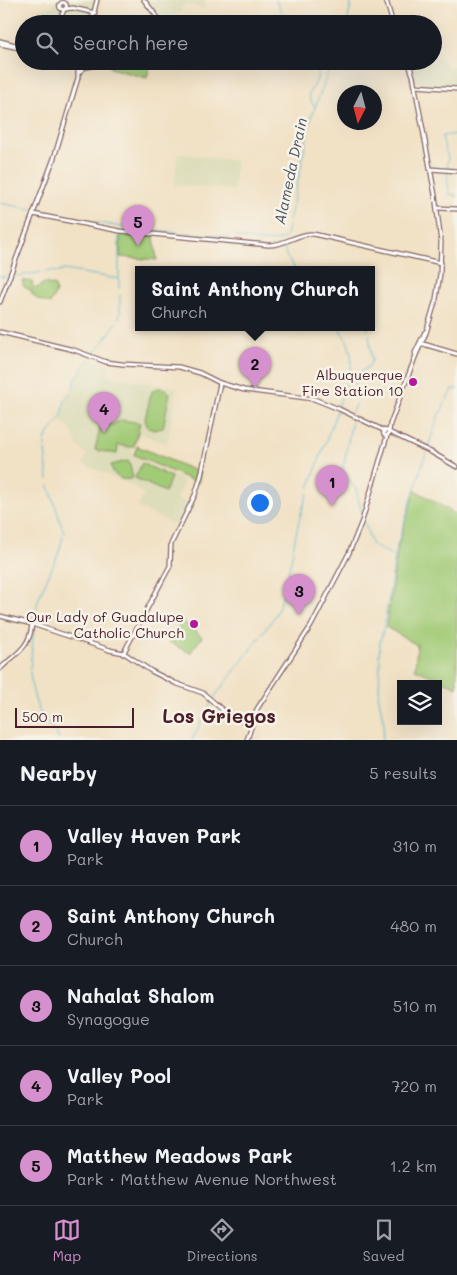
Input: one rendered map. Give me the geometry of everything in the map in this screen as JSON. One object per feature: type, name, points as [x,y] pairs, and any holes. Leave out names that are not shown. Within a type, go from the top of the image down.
[{"type":"main road","points":[[60,15],[64,8],[94,13],[98,0]]},
{"type":"main road","points":[[144,0],[156,15]]},
{"type":"main road","points":[[386,0],[390,15]]},
{"type":"main road","points":[[0,42],[15,46]]},
{"type":"main road","points":[[0,302],[54,158],[80,70]]},
{"type":"main road","points":[[247,740],[258,709],[318,615],[352,546],[368,505],[386,433],[436,299],[442,242],[438,210],[411,70]]},
{"type":"main road","points":[[415,86],[457,89]]},
{"type":"main road","points":[[430,169],[457,171]]},
{"type":"main road","points":[[438,210],[457,209]]},
{"type":"main road","points":[[33,214],[124,232],[268,245],[282,244],[299,235],[313,234],[441,262]]},
{"type":"main road","points":[[0,332],[74,350],[106,362],[171,366],[190,370],[220,383],[252,392],[319,401],[430,452],[457,468]]},
{"type":"main road","points":[[420,344],[457,354]]},
{"type":"main road","points":[[124,654],[170,566],[172,544],[201,476],[220,383]]},
{"type":"main road","points":[[0,616],[32,624],[124,654],[175,683],[204,693],[225,712],[251,726]]},
{"type":"main road","points":[[0,669],[27,644],[32,624]]},
{"type":"shaded area","points":[[64,0],[95,0],[91,15],[27,15]]},
{"type":"shaded area","points":[[147,0],[206,0],[205,9],[184,4],[180,13],[160,15]]},
{"type":"shaded area","points":[[442,60],[445,61],[445,65],[457,67],[457,87],[418,84],[414,70],[442,70]]},
{"type":"shaded area","points":[[178,153],[236,161],[234,190],[174,185]]},
{"type":"shaded area","points":[[90,360],[110,366],[108,376],[177,388],[167,444],[140,433],[132,452],[133,457],[184,480],[177,498],[188,504],[177,526],[138,507],[144,493],[135,489],[136,487],[83,464],[87,455],[76,444],[74,435],[68,426],[60,422],[67,400]]},
{"type":"green space","points":[[117,70],[149,70],[147,78]]},
{"type":"green space","points":[[120,233],[154,236],[157,260],[120,257]]},
{"type":"green space","points":[[22,280],[32,282],[33,287],[37,288],[44,283],[55,286],[56,292],[50,304],[37,299],[32,294],[32,291],[24,287]]},
{"type":"green space","points":[[165,389],[170,393],[163,428],[153,430],[147,426],[145,419],[151,394],[153,390]]},
{"type":"green space","points":[[122,420],[140,423],[134,446],[118,445],[117,454],[95,450],[101,423],[112,425]]},
{"type":"green space","points":[[137,446],[200,473],[198,483],[134,455]]},
{"type":"green space","points":[[129,462],[133,478],[119,478],[114,473],[111,465]]},
{"type":"green space","points":[[142,463],[171,477],[165,492],[135,478]]},
{"type":"green space","points":[[415,490],[457,515],[457,687],[415,669],[417,645],[386,627],[398,546]]},
{"type":"green space","points":[[181,620],[202,637],[190,653],[169,642]]},
{"type":"waterway","points":[[276,0],[283,15]]},
{"type":"waterway","name":"Alameda Drain","points":[[349,15],[352,0]]},
{"type":"waterway","points":[[314,106],[309,94],[315,84],[318,70]]},
{"type":"waterway","name":"Alameda Drain","points":[[236,237],[270,242],[286,236],[311,118],[329,70]]},
{"type":"waterway","points":[[445,150],[442,136],[457,134]]},
{"type":"waterway","points":[[446,152],[448,157],[447,169]]},
{"type":"waterway","points":[[447,171],[449,194],[457,196]]},
{"type":"waterway","name":"Alameda Drain","points":[[0,203],[31,209]]},
{"type":"waterway","name":"Alameda Drain","points":[[38,211],[121,227],[229,237]]},
{"type":"waterway","points":[[119,233],[119,279]]},
{"type":"waterway","points":[[284,246],[286,256],[293,266]]},
{"type":"waterway","points":[[17,276],[64,270],[119,279],[119,288]]},
{"type":"waterway","points":[[0,276],[6,277]]},
{"type":"waterway","points":[[119,318],[120,295]]},
{"type":"waterway","points":[[93,354],[116,323]]},
{"type":"waterway","points":[[338,406],[350,374],[351,366],[350,350],[341,331]]},
{"type":"waterway","points":[[352,412],[358,398],[355,382],[356,376],[369,366],[372,361],[369,335]]},
{"type":"waterway","points":[[45,447],[45,440],[62,416],[65,400],[89,359]]},
{"type":"waterway","points":[[447,400],[452,389],[457,389]]},
{"type":"waterway","points":[[428,447],[439,414],[445,403]]},
{"type":"waterway","points":[[309,488],[337,411]]},
{"type":"waterway","points":[[352,420],[343,469],[356,489],[362,515]]},
{"type":"waterway","points":[[45,450],[48,479]]},
{"type":"waterway","points":[[388,603],[396,549],[426,453]]},
{"type":"waterway","points":[[49,486],[64,533]]},
{"type":"waterway","points":[[261,635],[278,609],[283,595],[299,522],[308,493]]},
{"type":"waterway","points":[[365,524],[372,545],[392,555]]},
{"type":"waterway","points":[[33,622],[39,597],[59,552],[63,536]]},
{"type":"waterway","points":[[379,657],[387,606]]},
{"type":"waterway","points":[[30,669],[34,629]]},
{"type":"waterway","points":[[214,698],[260,637]]},
{"type":"waterway","points":[[379,693],[380,659]]},
{"type":"waterway","points":[[30,672],[37,706],[59,740]]},
{"type":"waterway","points":[[378,694],[384,724],[382,740]]},
{"type":"waterway","points":[[192,740],[211,703]]},
{"type":"place","name":"Matthew Meadows Park","points":[[138,246]]},
{"type":"place","name":"Albuquerque Fire Station 10","points":[[413,382]]},
{"type":"place","name":"Saint Anthony Church","points":[[255,388]]},
{"type":"place","name":"Valley Pool","points":[[104,433]]},
{"type":"place","name":"Valley Haven Park","points":[[332,506]]},
{"type":"place","name":"Nahalat Shalom","points":[[299,615]]},
{"type":"place","name":"Our Lady of Guadalupe Catholic Church","points":[[194,624]]},
{"type":"district","name":"Los Griegos","points":[[219,715]]}]
